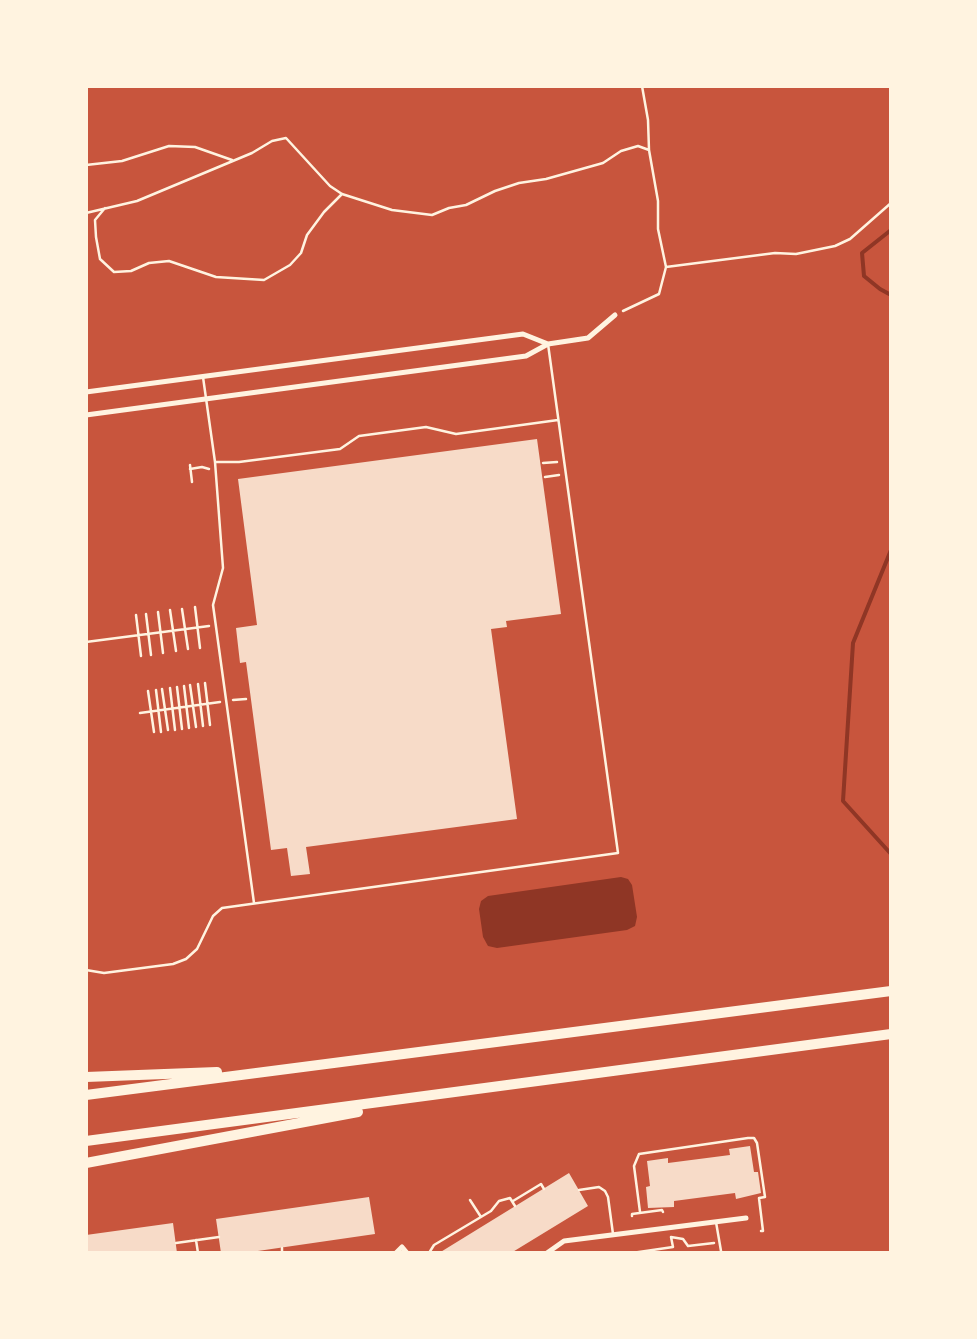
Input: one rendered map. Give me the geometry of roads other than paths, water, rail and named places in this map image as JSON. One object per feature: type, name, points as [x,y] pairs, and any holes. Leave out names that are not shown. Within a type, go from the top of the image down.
[{"type":"highway","points":[[86,1095],[891,991]]},
{"type":"highway","points":[[86,1141],[891,1034]]},
{"type":"highway","points":[[86,1077],[280,1070]]},
{"type":"highway","points":[[86,1163],[473,1091]]},
{"type":"street","points":[[86,415],[526,356],[548,344],[588,338],[615,315]]},
{"type":"street","points":[[86,392],[523,334],[548,344]]},
{"type":"street","points":[[547,1253],[564,1241],[746,1218]]},
{"type":"street","points":[[396,1253],[402,1247],[407,1253]]},
{"type":"lane","points":[[86,970],[104,973],[173,964],[186,959],[197,949],[211,921],[222,908],[618,853],[548,344]]},
{"type":"lane","points":[[203,376],[216,462],[223,568],[213,604],[254,903]]},
{"type":"lane","points":[[216,462],[239,462],[340,449],[359,436],[426,427],[456,434],[558,420]]},
{"type":"lane","points":[[579,1190],[599,1187],[604,1191],[608,1198],[613,1235]]},
{"type":"lane","points":[[716,1222],[721,1251]]},
{"type":"lane","points":[[176,1243],[219,1237]]},
{"type":"lane","points":[[196,1240],[198,1253]]},
{"type":"waterway","points":[[891,230],[862,253],[864,276],[891,295]]},
{"type":"waterway","points":[[891,550],[853,643],[843,801],[891,854]]}]
